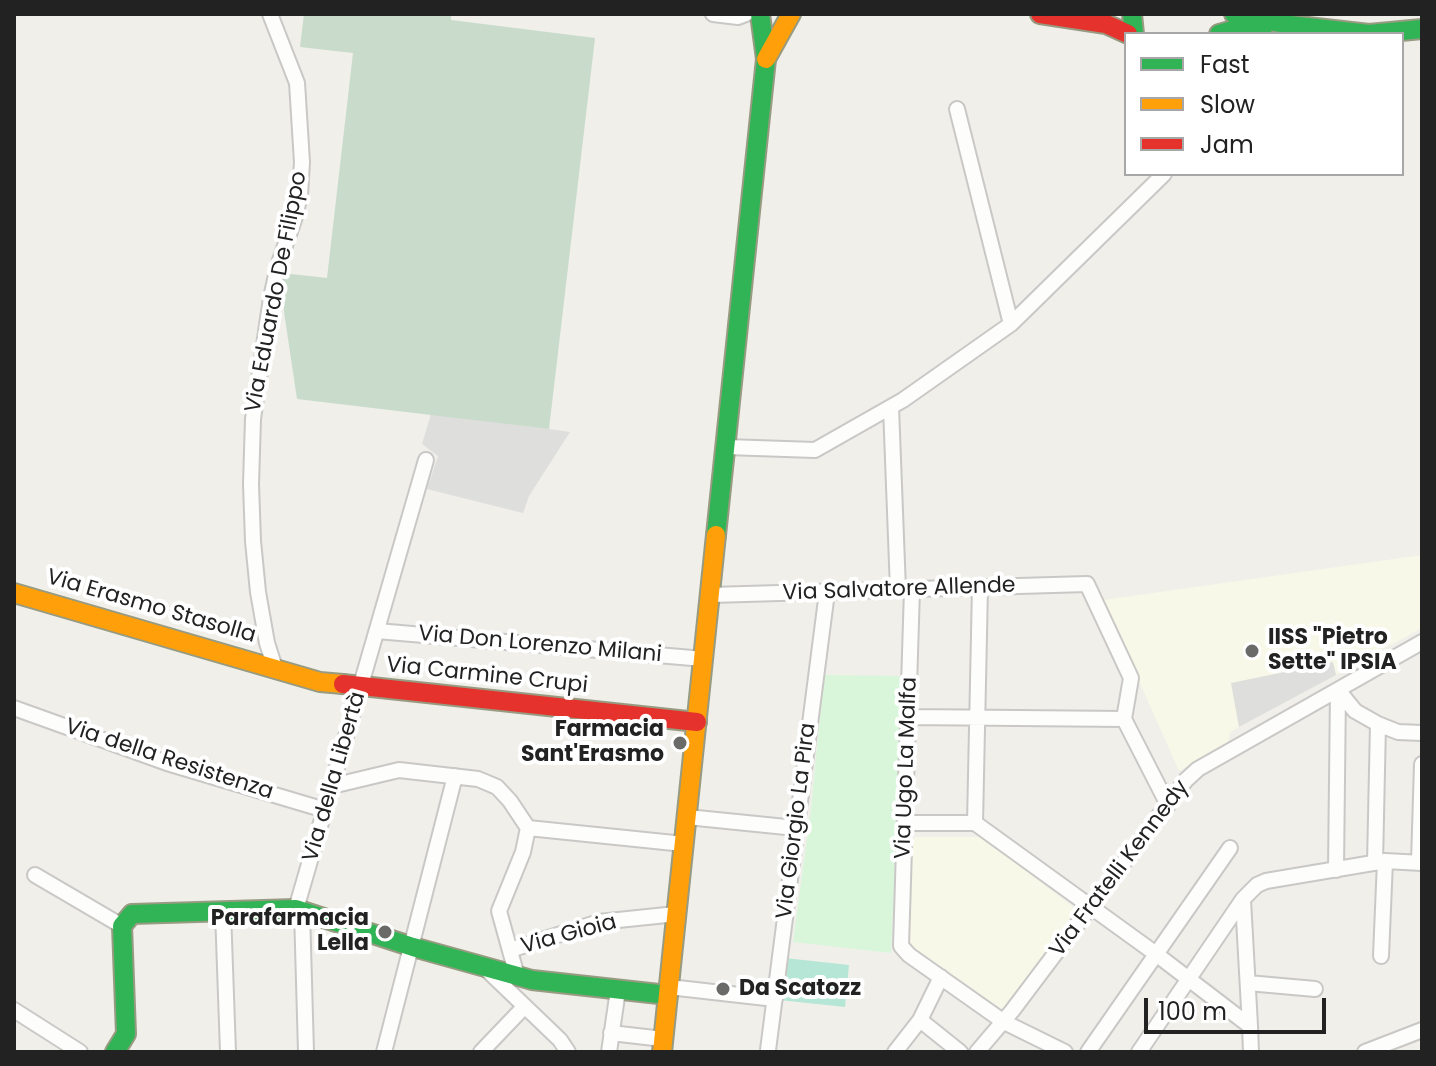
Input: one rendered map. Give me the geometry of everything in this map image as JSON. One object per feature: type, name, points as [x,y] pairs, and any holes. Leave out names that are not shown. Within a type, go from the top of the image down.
[{"type":"main road","points":[[664,1047],[766,59],[760,14]]},
{"type":"main road","points":[[774,14],[781,14]]},
{"type":"main road","points":[[766,59],[791,14]]},
{"type":"main road","points":[[1040,14],[1106,24],[1126,32]]},
{"type":"main road","points":[[1234,14],[1337,32],[1389,24],[1413,14]]},
{"type":"main road","points":[[1226,32],[1290,25]]},
{"type":"main road","points":[[1400,32],[1422,29]]},
{"type":"main road","name":"Via Erasmo Stasolla","points":[[14,593],[275,668]]},
{"type":"main road","name":"Via Carmine Crupi","points":[[275,668],[320,682],[697,722]]},
{"type":"main road","points":[[115,1052],[126,1034],[127,920],[223,911],[299,910],[517,976],[618,990],[669,991]]},
{"type":"street","name":"Via Eduardo De Filippo","points":[[270,14],[297,83],[302,162],[295,217],[271,298],[253,419],[253,541],[258,592],[275,668]]},
{"type":"street","points":[[730,15],[763,33]]},
{"type":"street","points":[[957,109],[1011,324]]},
{"type":"street","points":[[726,447],[815,450],[891,407],[955,366],[1011,324],[1162,176]]},
{"type":"street","name":"Via Ugo La Malfa","points":[[891,407],[905,590],[909,717],[901,946],[941,977]]},
{"type":"street","name":"Via della Libertà","points":[[306,1052],[299,910],[426,460]]},
{"type":"street","name":"Via Salvatore Allende","points":[[711,595],[1087,584],[1131,678],[1124,719]]},
{"type":"street","points":[[975,823],[980,587]]},
{"type":"street","name":"Via Giorgio La Pira","points":[[769,1051],[827,592]]},
{"type":"street","name":"Via Don Lorenzo Milani","points":[[377,631],[704,659]]},
{"type":"street","name":"Via Fratelli Kennedy","points":[[977,1052],[1004,1022],[1198,769],[1415,650],[1422,642]]},
{"type":"street","points":[[1338,690],[1355,711],[1378,724],[1398,732],[1422,733]]},
{"type":"street","points":[[1336,870],[1338,690]]},
{"type":"street","name":"Via della Resistenza","points":[[14,708],[167,763],[325,810]]},
{"type":"street","points":[[909,717],[1124,719],[1168,805]]},
{"type":"street","points":[[1378,724],[1381,956]]},
{"type":"street","points":[[1139,1052],[1243,899],[1257,885],[1380,862],[1421,862],[1422,764]]},
{"type":"street","points":[[332,786],[399,770],[478,779],[497,787],[528,828],[523,852],[499,911],[517,976]]},
{"type":"street","points":[[384,1052],[455,776]]},
{"type":"street","points":[[687,817],[796,828]]},
{"type":"street","points":[[906,823],[975,823],[1250,1026]]},
{"type":"street","points":[[528,828],[684,844]]},
{"type":"street","points":[[1088,1052],[1230,848]]},
{"type":"street","points":[[35,875],[127,920]]},
{"type":"street","points":[[1243,899],[1251,1052]]},
{"type":"street","points":[[223,911],[228,1052]]},
{"type":"street","name":"Via Gioia","points":[[510,950],[599,922],[676,914]]},
{"type":"street","points":[[486,968],[564,1046],[550,1052]]},
{"type":"street","points":[[895,1052],[920,1020],[941,977],[1004,1022],[1065,1052]]},
{"type":"street","points":[[1248,983],[1315,989]]},
{"type":"street","points":[[609,1052],[618,990]]},
{"type":"street","points":[[669,991],[775,999]]},
{"type":"street","points":[[481,1052],[524,1007]]},
{"type":"street","points":[[14,1010],[80,1052]]},
{"type":"street","points":[[920,1020],[960,1052]]},
{"type":"street","points":[[1365,1052],[1422,1030]]},
{"type":"street","points":[[611,1033],[664,1047]]},
{"type":"shaded area","points":[[304,14],[451,14],[451,20],[595,38],[549,429],[297,399],[284,312],[282,273],[327,278],[353,53],[300,47]]},
{"type":"shaded area","points":[[431,414],[570,432],[529,496],[523,513],[427,489],[438,456],[422,444]]},
{"type":"shaded area","name":"IISS \"Pietro Sette\" IPSIA","points":[[1422,555],[1422,628],[1230,732],[1228,743],[1179,771],[1103,600]]},
{"type":"shaded area","points":[[1333,662],[1336,675],[1239,727],[1231,683]]},
{"type":"shaded area","points":[[910,837],[981,837],[1080,912],[1006,1012],[907,943]]},
{"type":"green space","points":[[824,675],[904,676],[891,953],[793,942],[811,809]]},
{"type":"green space","points":[[785,958],[849,965],[845,1007],[779,1000]]},
{"type":"traffic: fast","points":[[716,535],[766,59],[760,14]]},
{"type":"traffic: fast","points":[[1132,14],[1134,32]]},
{"type":"traffic: fast","points":[[1234,14],[1351,32]]},
{"type":"traffic: fast","points":[[1226,32],[1263,28]]},
{"type":"traffic: fast","points":[[1390,32],[1422,29]]},
{"type":"traffic: fast","points":[[115,1052],[126,1034],[122,926],[132,914],[296,909],[413,947],[532,980],[668,995]]},
{"type":"traffic: slow","points":[[766,59],[791,14]]},
{"type":"traffic: slow","points":[[662,1052],[716,535]]},
{"type":"traffic: slow","points":[[14,593],[320,682],[343,684]]},
{"type":"traffic: jam","points":[[1040,14],[1106,24],[1124,32]]},
{"type":"traffic: jam","points":[[343,684],[697,722]]},
{"type":"place","name":"IISS \"Pietro Sette\" IPSIA","points":[[1252,651]]},
{"type":"place","name":"Farmacia Sant'Erasmo","points":[[680,743]]},
{"type":"place","name":"Parafarmacia Lella","points":[[385,932]]},
{"type":"place","name":"Da Scatozz","points":[[723,989]]}]
